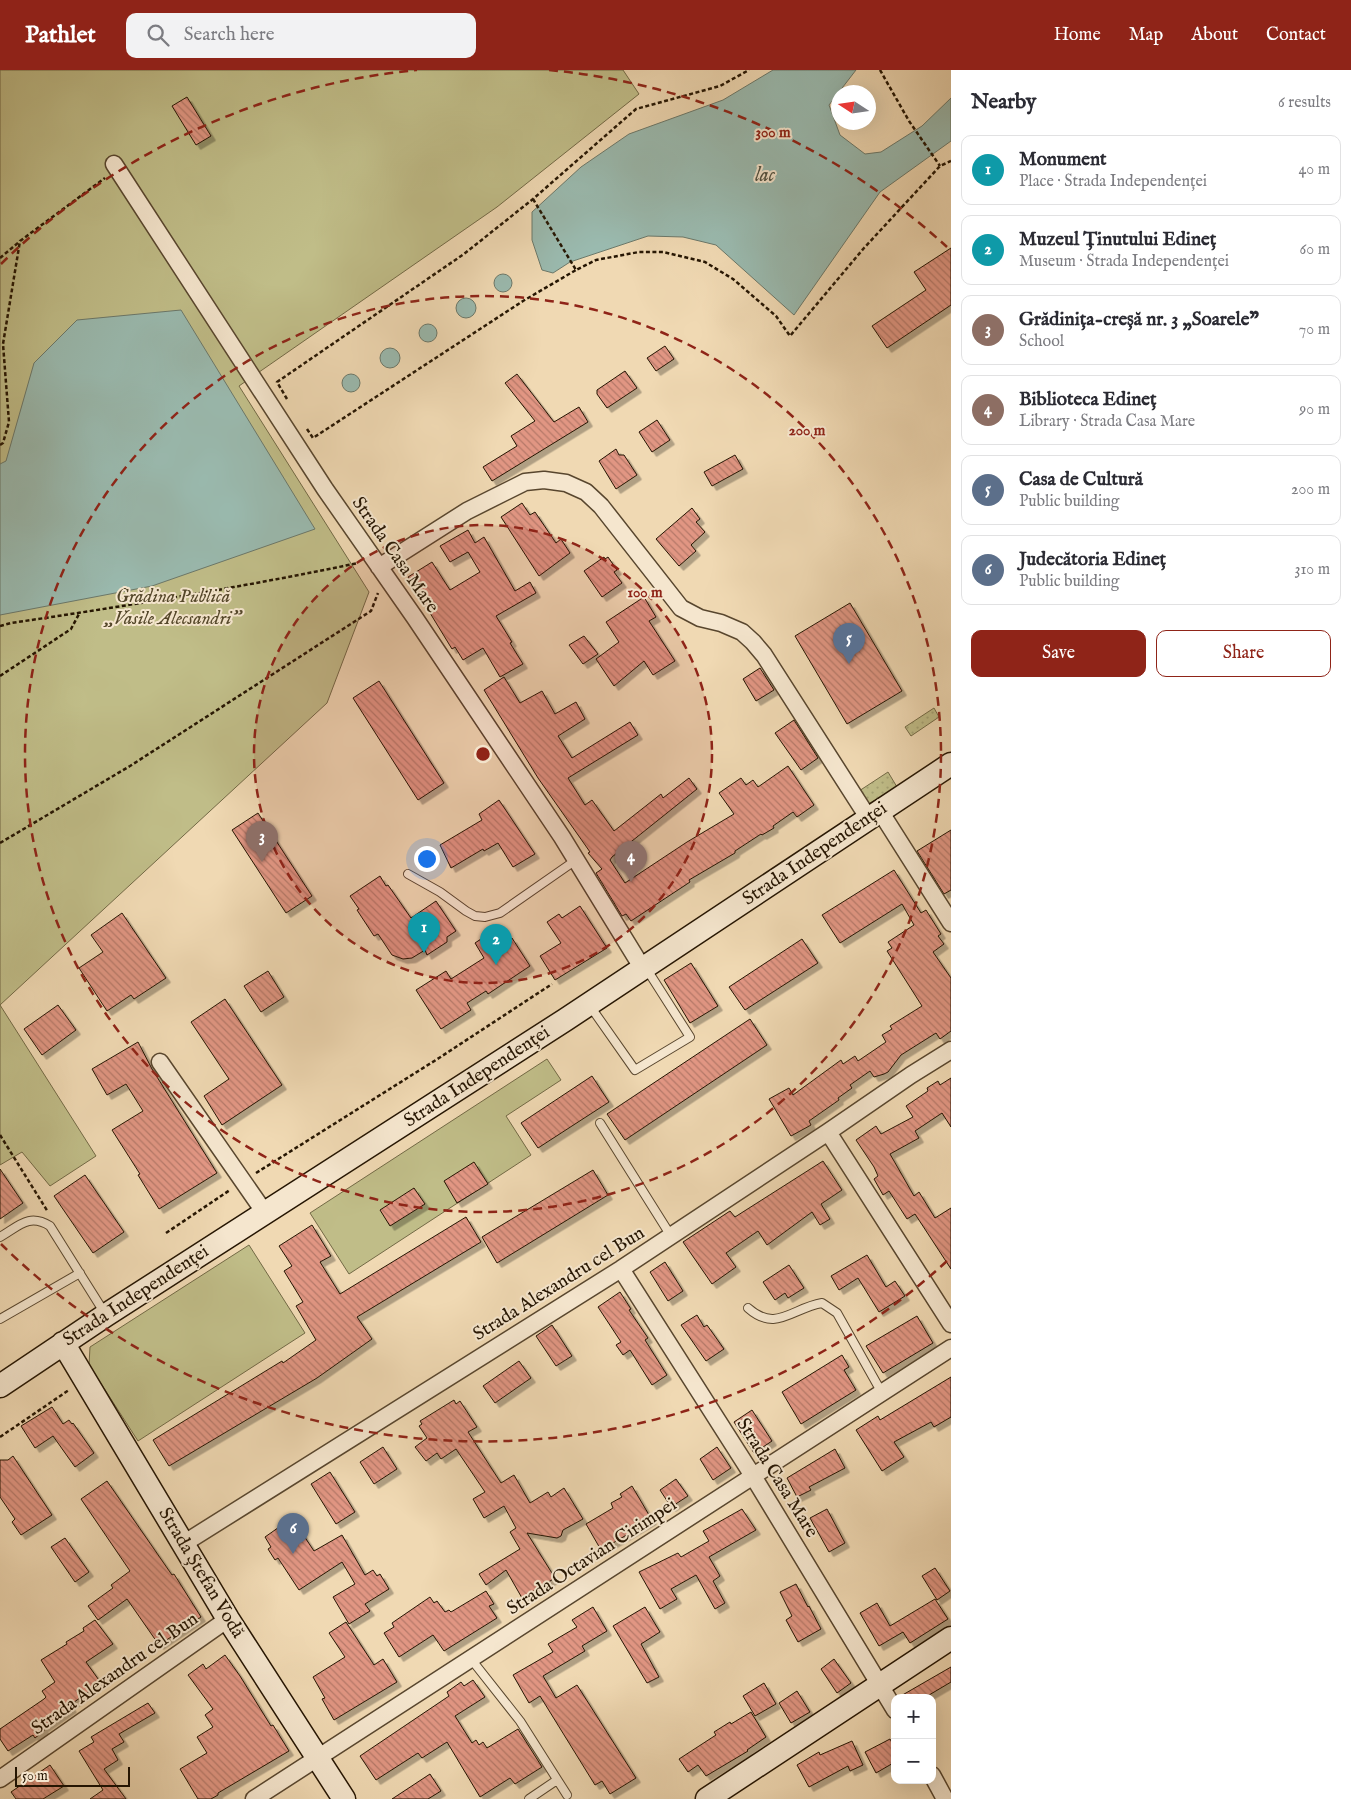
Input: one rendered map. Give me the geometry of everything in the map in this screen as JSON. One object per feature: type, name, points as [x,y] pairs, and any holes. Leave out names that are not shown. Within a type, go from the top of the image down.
[{"type":"main road","name":"Strada Independenței","points":[[0,1386],[106,1315],[589,1004],[951,764]]},
{"type":"main road","name":"Strada Ștefan Vodă","points":[[63,1343],[228,1619],[344,1799]]},
{"type":"main road","points":[[707,1799],[951,1638]]},
{"type":"street","name":"Strada Casa Mare","points":[[116,166],[279,418],[562,837],[644,968]]},
{"type":"street","points":[[379,567],[468,512],[525,482],[544,480],[566,483],[586,492],[601,506],[681,608],[700,618],[722,623],[742,632],[753,642],[764,655],[951,923]]},
{"type":"street","name":"Strada Alexandru cel Bun","points":[[183,1544],[621,1269],[951,1050]]},
{"type":"street","points":[[160,1062],[265,1213]]},
{"type":"street","points":[[828,1132],[951,1324]]},
{"type":"street","name":"Strada Casa Mare","points":[[621,1269],[753,1476],[891,1703]]},
{"type":"street","name":"Strada Octavian Cirimpei","points":[[254,1799],[951,1348]]},
{"type":"street","name":"Strada Alexandru cel Bun","points":[[0,1779],[228,1619]]},
{"type":"street","points":[[936,1783],[945,1799]]},
{"type":"lane","points":[[408,874],[440,892],[466,911],[475,916],[484,917],[500,913],[576,860]]},
{"type":"lane","points":[[589,1004],[635,1070],[690,1037],[644,968]]},
{"type":"lane","points":[[600,1122],[671,1236]]},
{"type":"lane","points":[[0,1238],[30,1220],[43,1222],[50,1226],[106,1315]]},
{"type":"lane","points":[[0,1319],[80,1273]]},
{"type":"lane","points":[[748,1308],[758,1317],[772,1320],[788,1316],[810,1305],[822,1303],[837,1313],[882,1393]]},
{"type":"lane","points":[[471,1659],[520,1721],[566,1795]]},
{"type":"lane","points":[[529,1799],[557,1780]]},
{"type":"path","points":[[279,418],[293,409],[278,382],[464,254],[533,199],[636,110],[720,86],[749,70]]},
{"type":"path","points":[[880,70],[909,121],[940,166]]},
{"type":"path","points":[[303,424],[313,438],[523,301],[576,270],[596,260],[639,252],[663,252],[704,262],[734,279],[776,316],[790,336],[864,248],[940,166],[951,161]]},
{"type":"path","points":[[0,258],[116,166]]},
{"type":"path","points":[[533,199],[570,263],[576,270]]},
{"type":"path","points":[[0,445],[3,443],[8,422],[3,344],[20,241]]},
{"type":"path","points":[[0,626],[281,579],[379,567],[371,611],[130,766],[0,843]]},
{"type":"path","points":[[0,676],[71,629],[80,612]]},
{"type":"path","points":[[166,1233],[552,984]]},
{"type":"path","points":[[0,1437],[84,1379]]},
{"type":"green space","name":"Grădina Publică „Vasile Alecsandri”","points":[[0,70],[623,70],[639,94],[497,207],[239,386],[369,592],[327,703],[0,1005]]},
{"type":"green space","points":[[934,708],[939,717],[911,736],[905,727]]},
{"type":"green space","points":[[888,772],[897,787],[867,805],[859,791]]},
{"type":"green space","points":[[0,1005],[96,1156],[50,1186],[22,1152],[0,1165]]},
{"type":"green space","points":[[547,1059],[561,1080],[506,1116],[531,1155],[349,1274],[310,1213]]},
{"type":"green space","points":[[249,1245],[305,1333],[138,1441],[89,1365],[90,1347]]},
{"type":"water","name":"lac","points":[[773,70],[856,70],[844,85],[831,85],[831,102],[829,105],[831,110],[831,130],[838,130],[840,135],[865,154],[881,152],[922,126],[951,98],[951,141],[880,192],[794,315],[716,245],[683,237],[648,236],[570,262],[553,273],[542,270],[532,240],[532,212],[581,167],[629,134],[723,100]]},
{"type":"water","points":[[499,274],[507,274],[512,279],[510,290],[499,292],[494,287],[494,279]]},
{"type":"water","points":[[466,298],[473,301],[476,308],[473,315],[466,318],[459,315],[456,308],[459,301]]},
{"type":"water","points":[[181,310],[315,529],[152,586],[0,615],[0,464],[6,461],[34,363],[77,320]]},
{"type":"water","points":[[424,324],[432,324],[437,329],[435,340],[424,342],[419,337],[419,329]]},
{"type":"water","points":[[390,348],[397,351],[400,358],[397,365],[390,368],[383,365],[380,358],[383,351]]},
{"type":"water","points":[[347,374],[355,374],[360,379],[358,390],[347,392],[342,387],[342,379]]},
{"type":"building","points":[[187,97],[211,136],[196,145],[172,106]]},
{"type":"building","points":[[951,248],[951,305],[887,348],[872,326],[926,290],[914,272]]},
{"type":"building","points":[[665,346],[674,359],[656,371],[647,358]]},
{"type":"building","points":[[625,371],[637,388],[607,408],[597,394],[597,390]]},
{"type":"building","points":[[517,374],[554,422],[579,407],[588,422],[492,481],[483,467],[517,446],[511,436],[535,421],[505,383]]},
{"type":"building","points":[[657,420],[670,440],[652,452],[639,432]]},
{"type":"building","points":[[616,449],[619,455],[624,455],[637,475],[616,489],[599,461]]},
{"type":"building","points":[[735,455],[743,469],[712,486],[704,472]]},
{"type":"building","points":[[522,503],[530,515],[535,512],[556,543],[561,539],[570,553],[539,576],[501,517]]},
{"type":"building","points":[[692,508],[700,519],[696,522],[705,532],[691,545],[696,551],[679,566],[656,539]]},
{"type":"building","points":[[468,530],[475,543],[484,537],[515,591],[530,582],[536,593],[496,616],[523,664],[500,677],[483,648],[463,660],[455,647],[452,649],[408,577],[432,562],[450,590],[480,572],[468,552],[450,562],[440,546]]},
{"type":"building","points":[[604,557],[605,559],[608,557],[617,570],[614,572],[622,583],[602,597],[584,571]]},
{"type":"building","points":[[644,597],[656,617],[649,621],[675,661],[653,675],[644,661],[614,686],[596,659],[619,642],[606,622]]},
{"type":"building","points":[[850,603],[902,691],[847,724],[795,636]]},
{"type":"building","points":[[584,636],[598,654],[583,664],[569,645]]},
{"type":"building","points":[[760,668],[774,690],[756,701],[743,679]]},
{"type":"building","points":[[504,677],[520,703],[542,691],[555,714],[576,702],[585,719],[558,736],[572,758],[630,722],[638,735],[568,778],[585,805],[592,800],[614,831],[661,794],[663,798],[689,778],[697,789],[612,857],[610,860],[625,883],[734,814],[719,793],[741,778],[746,785],[753,780],[758,787],[788,766],[814,805],[797,817],[793,812],[773,826],[774,828],[761,834],[735,851],[735,853],[689,880],[690,882],[631,921],[626,914],[622,916],[596,873],[602,869],[588,853],[590,852],[538,778],[484,690]]},
{"type":"building","points":[[379,681],[444,783],[418,800],[353,698]]},
{"type":"building","points":[[794,720],[818,758],[801,770],[775,733]]},
{"type":"building","points":[[499,800],[535,854],[513,867],[498,843],[484,851],[483,849],[451,868],[440,845],[482,820],[479,814]]},
{"type":"building","points":[[258,813],[312,896],[286,913],[232,830]]},
{"type":"building","points":[[951,830],[951,890],[944,894],[917,851]]},
{"type":"building","points":[[894,870],[921,913],[926,910],[941,934],[938,936],[944,944],[933,952],[951,978],[951,1031],[940,1039],[936,1033],[901,1055],[888,1072],[884,1074],[874,1077],[870,1071],[850,1085],[852,1088],[838,1098],[839,1100],[809,1121],[811,1125],[791,1136],[769,1099],[789,1088],[793,1095],[841,1060],[843,1064],[855,1056],[858,1061],[886,1042],[882,1035],[892,1029],[890,1026],[922,1006],[887,951],[892,948],[888,942],[914,925],[902,904],[840,943],[822,915]]},
{"type":"building","points":[[380,876],[411,918],[436,901],[456,931],[447,937],[447,942],[427,955],[425,950],[412,958],[403,959],[392,955],[378,934],[374,936],[350,896]]},
{"type":"building","points":[[580,906],[607,948],[555,980],[540,956],[561,943],[547,922],[559,914],[562,918]]},
{"type":"building","points":[[122,913],[166,978],[134,999],[131,995],[107,1011],[79,968],[103,952],[91,935]]},
{"type":"building","points":[[487,935],[496,949],[512,938],[530,966],[488,994],[486,991],[467,1003],[471,1010],[441,1029],[416,990],[446,971],[451,979],[484,958],[475,943]]},
{"type":"building","points":[[802,939],[818,963],[745,1010],[729,987]]},
{"type":"building","points":[[691,963],[718,1006],[690,1023],[664,980]]},
{"type":"building","points":[[268,971],[284,997],[261,1012],[244,986]]},
{"type":"building","points":[[225,999],[282,1085],[222,1125],[204,1096],[229,1079],[191,1022]]},
{"type":"building","points":[[58,1005],[76,1030],[42,1055],[24,1029]]},
{"type":"building","points":[[750,1019],[767,1045],[625,1140],[607,1114]]},
{"type":"building","points":[[138,1042],[152,1069],[217,1173],[159,1209],[138,1175],[140,1174],[112,1130],[143,1111],[126,1084],[107,1095],[92,1069]]},
{"type":"building","points":[[592,1076],[609,1102],[538,1148],[521,1123]]},
{"type":"building","points":[[951,1078],[951,1127],[942,1113],[915,1131],[919,1138],[890,1154],[914,1196],[919,1192],[935,1218],[951,1208],[951,1269],[915,1214],[907,1219],[889,1191],[883,1195],[874,1179],[878,1176],[874,1167],[856,1140],[876,1126],[881,1134],[913,1117],[906,1106],[928,1091],[927,1088],[938,1081],[940,1085]]},
{"type":"building","points":[[823,1161],[842,1190],[821,1204],[830,1219],[820,1225],[812,1212],[767,1245],[758,1231],[726,1253],[736,1267],[712,1284],[683,1242],[730,1211],[735,1217]]},
{"type":"building","points":[[474,1162],[488,1184],[457,1203],[444,1181]]},
{"type":"building","points":[[0,1169],[23,1203],[0,1219]]},
{"type":"building","points":[[593,1170],[608,1195],[497,1263],[482,1237]]},
{"type":"building","points":[[85,1175],[124,1232],[93,1253],[54,1196]]},
{"type":"building","points":[[414,1188],[425,1204],[390,1226],[380,1210]]},
{"type":"building","points":[[466,1217],[481,1242],[357,1317],[372,1339],[317,1378],[169,1466],[153,1440],[282,1361],[283,1363],[316,1340],[296,1306],[303,1302],[284,1271],[292,1266],[279,1246],[312,1225],[331,1256],[320,1262],[340,1294]]},
{"type":"building","points":[[867,1255],[886,1287],[895,1281],[905,1296],[879,1312],[858,1278],[839,1290],[831,1276]]},
{"type":"building","points":[[665,1262],[683,1291],[668,1301],[650,1272]]},
{"type":"building","points":[[789,1265],[804,1288],[788,1298],[785,1293],[775,1300],[763,1282]]},
{"type":"building","points":[[620,1292],[631,1309],[629,1310],[648,1338],[645,1340],[667,1375],[652,1385],[630,1350],[623,1355],[616,1345],[621,1342],[598,1307]]},
{"type":"building","points":[[697,1315],[704,1327],[707,1325],[724,1349],[706,1361],[681,1325]]},
{"type":"building","points":[[917,1316],[933,1343],[883,1373],[866,1346]]},
{"type":"building","points":[[552,1325],[572,1356],[556,1366],[536,1336]]},
{"type":"building","points":[[842,1355],[849,1367],[844,1370],[856,1390],[801,1424],[782,1392]]},
{"type":"building","points":[[519,1361],[531,1378],[495,1403],[483,1386]]},
{"type":"building","points":[[951,1377],[951,1417],[934,1427],[931,1422],[894,1442],[904,1457],[882,1471],[856,1430],[878,1416],[880,1420]]},
{"type":"building","points":[[454,1400],[456,1404],[460,1401],[477,1427],[468,1432],[501,1483],[514,1475],[530,1503],[548,1492],[551,1497],[564,1488],[583,1519],[563,1530],[561,1536],[557,1538],[527,1533],[555,1578],[522,1598],[506,1570],[486,1585],[479,1574],[520,1549],[510,1532],[516,1528],[504,1506],[484,1518],[473,1499],[485,1492],[456,1449],[441,1459],[437,1453],[426,1461],[415,1447],[427,1438],[419,1426],[422,1424],[420,1421]]},
{"type":"building","points":[[52,1407],[63,1424],[69,1420],[73,1423],[94,1453],[75,1467],[53,1436],[35,1448],[21,1426]]},
{"type":"building","points":[[752,1410],[772,1441],[754,1453],[734,1422]]},
{"type":"building","points":[[383,1447],[397,1469],[374,1484],[360,1462]]},
{"type":"building","points":[[717,1447],[731,1468],[713,1480],[700,1459]]},
{"type":"building","points":[[835,1449],[845,1468],[809,1487],[811,1490],[797,1497],[787,1478]]},
{"type":"building","points":[[13,1456],[52,1515],[21,1535],[12,1522],[15,1519],[0,1497],[0,1460],[8,1460]]},
{"type":"building","points":[[330,1472],[355,1512],[336,1524],[311,1484]]},
{"type":"building","points":[[676,1479],[688,1496],[671,1507],[660,1490]]},
{"type":"building","points":[[107,1481],[172,1575],[174,1574],[201,1617],[159,1645],[127,1599],[98,1620],[88,1606],[113,1588],[111,1585],[130,1571],[81,1499]]},
{"type":"building","points":[[632,1486],[652,1520],[601,1550],[586,1524],[613,1508],[611,1503],[622,1497],[620,1494]]},
{"type":"building","points":[[742,1509],[756,1530],[709,1557],[720,1576],[713,1581],[725,1603],[715,1609],[696,1575],[671,1589],[677,1599],[660,1609],[639,1572],[678,1553],[681,1557],[709,1541],[703,1531]]},
{"type":"building","points":[[827,1509],[845,1543],[829,1552],[810,1518]]},
{"type":"building","points":[[292,1518],[314,1551],[342,1535],[365,1575],[373,1570],[377,1576],[380,1574],[389,1589],[365,1604],[370,1611],[349,1624],[333,1597],[355,1584],[342,1562],[299,1590],[278,1558],[275,1560],[268,1549],[271,1547],[265,1537]]},
{"type":"building","points":[[65,1538],[89,1572],[75,1582],[51,1547]]},
{"type":"building","points":[[935,1568],[950,1591],[937,1600],[922,1576]]},
{"type":"building","points":[[796,1584],[821,1629],[798,1642],[786,1620],[792,1616],[780,1592]]},
{"type":"building","points":[[486,1591],[494,1604],[489,1606],[497,1618],[444,1651],[433,1635],[399,1657],[384,1633],[394,1627],[392,1623],[430,1597],[434,1603],[437,1601],[445,1612],[449,1610],[451,1612]]},
{"type":"building","points":[[935,1599],[948,1619],[910,1643],[903,1632],[879,1646],[860,1613],[877,1603],[890,1626]]},
{"type":"building","points":[[593,1607],[607,1631],[582,1646],[585,1651],[543,1676],[556,1698],[577,1685],[636,1778],[610,1794],[602,1781],[595,1785],[540,1696],[529,1703],[513,1675],[553,1652],[548,1644],[577,1627],[572,1620]]},
{"type":"building","points":[[645,1607],[660,1632],[641,1644],[659,1677],[647,1683],[613,1626]]},
{"type":"building","points":[[95,1620],[113,1644],[86,1662],[101,1683],[70,1705],[72,1708],[43,1728],[45,1730],[35,1738],[33,1735],[8,1751],[0,1739],[0,1729],[44,1699],[46,1697],[42,1691],[55,1682],[41,1660],[67,1644],[66,1642],[84,1631],[83,1628]]},
{"type":"building","points":[[346,1622],[374,1665],[383,1659],[397,1682],[334,1720],[322,1699],[325,1698],[313,1677],[345,1657],[329,1633]]},
{"type":"building","points":[[225,1655],[289,1751],[211,1799],[198,1799],[180,1769],[207,1753],[197,1737],[213,1727],[205,1715],[213,1709],[188,1675],[203,1664],[206,1669]]},
{"type":"building","points":[[834,1659],[851,1683],[837,1693],[821,1669]]},
{"type":"building","points":[[951,1667],[951,1682],[931,1694],[904,1694]]},
{"type":"building","points":[[473,1680],[485,1697],[455,1716],[472,1743],[476,1740],[479,1745],[483,1742],[487,1748],[518,1729],[542,1767],[515,1784],[510,1778],[480,1797],[447,1742],[422,1758],[418,1753],[376,1780],[360,1756],[449,1696],[447,1692],[461,1682],[464,1686]]},
{"type":"building","points":[[764,1683],[776,1704],[755,1716],[743,1696]]},
{"type":"building","points":[[797,1691],[810,1712],[791,1723],[779,1703]]},
{"type":"building","points":[[148,1703],[155,1713],[119,1734],[124,1742],[112,1749],[118,1760],[104,1769],[126,1799],[90,1799],[103,1790],[79,1751],[94,1742],[91,1737]]},
{"type":"building","points":[[751,1712],[766,1737],[748,1751],[706,1776],[698,1765],[688,1772],[679,1759],[716,1735],[714,1732]]},
{"type":"building","points":[[890,1739],[891,1764],[876,1773],[865,1752]]},
{"type":"building","points":[[852,1741],[863,1765],[850,1771],[848,1766],[809,1787],[797,1765],[819,1752],[820,1755]]},
{"type":"building","points":[[50,1765],[64,1786],[43,1799],[16,1799],[11,1792]]},
{"type":"building","points":[[430,1774],[441,1791],[428,1799],[392,1799]]},
{"type":"place","name":"Casa de Cultură","points":[[849,664]]},
{"type":"place","name":"Grădinița-creșă nr. 3 „Soarele”","points":[[262,862]]},
{"type":"place","name":"Biblioteca Edineț","points":[[631,882]]},
{"type":"place","name":"Monument","points":[[424,953]]},
{"type":"place","name":"Muzeul Ținutului Edineț","points":[[496,965]]},
{"type":"place","name":"Judecătoria Edineț","points":[[293,1554]]}]
